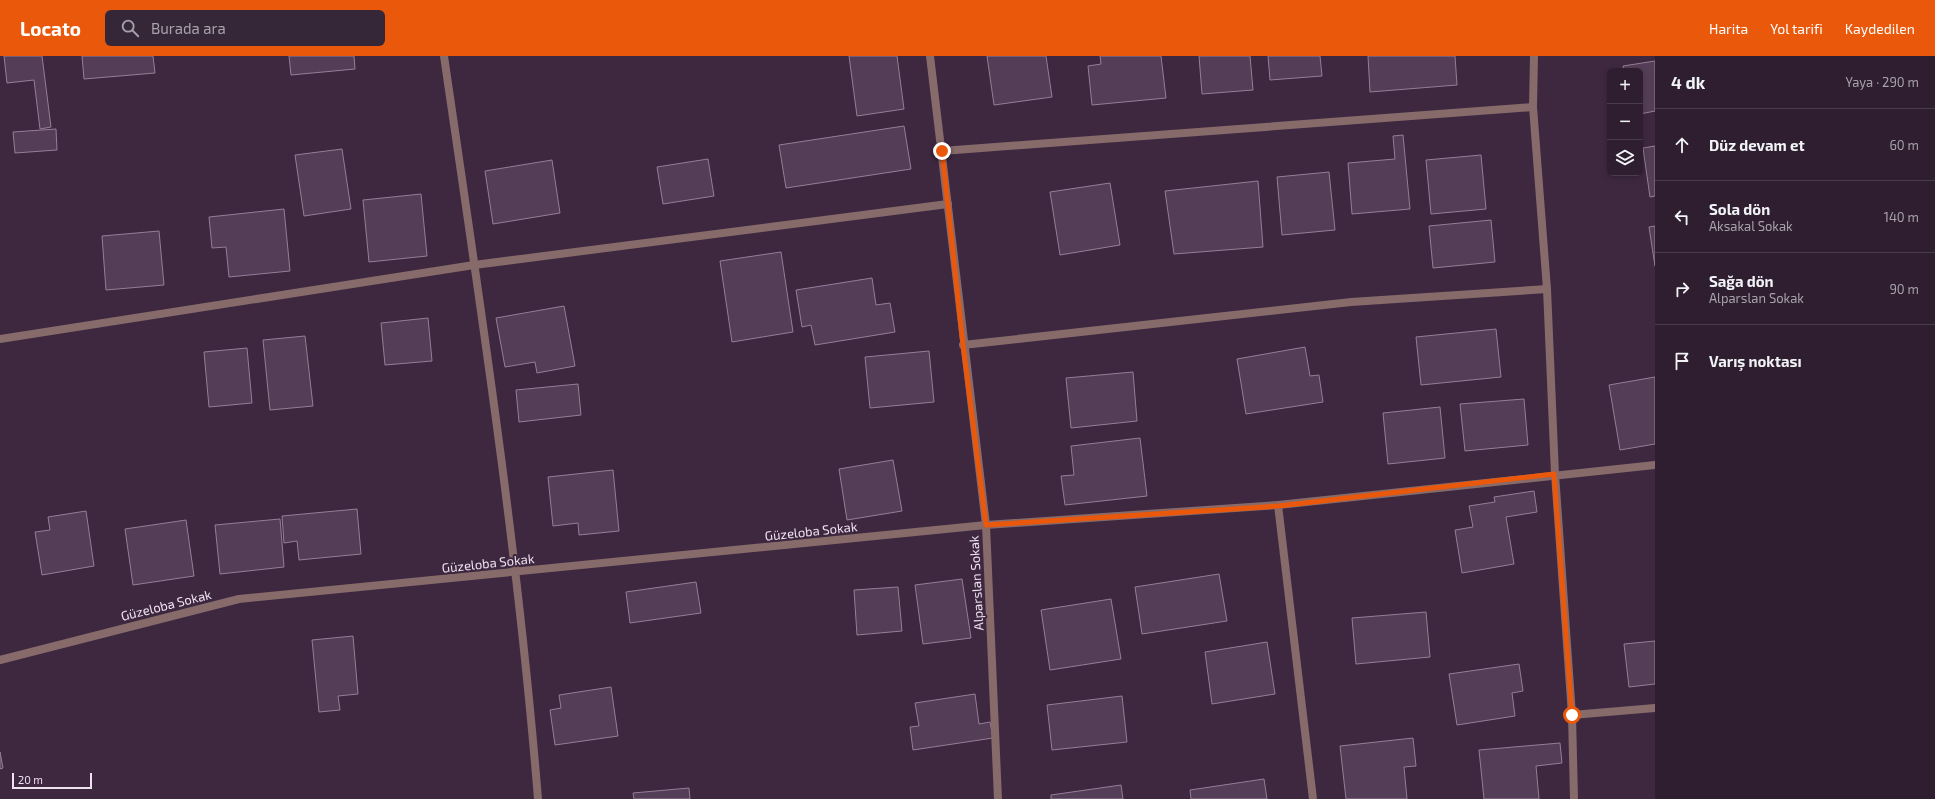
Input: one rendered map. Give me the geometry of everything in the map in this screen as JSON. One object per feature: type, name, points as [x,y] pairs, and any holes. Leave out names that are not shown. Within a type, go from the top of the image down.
[{"type":"street","points":[[444,56],[516,573],[538,799]]},
{"type":"street","name":"Alparslan Sokak","points":[[930,56],[963,345],[986,525],[998,799]]},
{"type":"street","points":[[1534,56],[1533,108],[1547,289],[1554,474],[1572,715],[1574,799]]},
{"type":"street","points":[[942,151],[1533,108]]},
{"type":"street","points":[[0,339],[474,265],[948,204]]},
{"type":"street","points":[[963,345],[1351,302],[1547,289]]},
{"type":"street","name":"Güzeloba Sokak","points":[[0,660],[239,599],[516,573],[986,525],[1278,506],[1554,474],[1655,465]]},
{"type":"street","points":[[1278,506],[1313,799]]},
{"type":"street","points":[[1572,715],[1655,708]]},
{"type":"building","points":[[4,56],[42,56],[51,127],[40,129],[34,80],[7,83]]},
{"type":"building","points":[[82,56],[153,56],[155,73],[84,79]]},
{"type":"building","points":[[289,56],[354,56],[355,69],[291,75]]},
{"type":"building","points":[[849,56],[897,56],[904,109],[857,116]]},
{"type":"building","points":[[987,56],[1046,56],[1052,97],[994,105]]},
{"type":"building","points":[[1100,56],[1161,56],[1166,98],[1092,105],[1088,66],[1101,64]]},
{"type":"building","points":[[1199,56],[1250,56],[1253,90],[1202,94]]},
{"type":"building","points":[[1268,56],[1320,56],[1322,76],[1270,80]]},
{"type":"building","points":[[1368,56],[1455,56],[1457,85],[1370,92]]},
{"type":"building","points":[[1655,61],[1655,111],[1643,113],[1643,68],[1623,68],[1623,66]]},
{"type":"building","points":[[904,126],[911,169],[786,188],[779,145]]},
{"type":"building","points":[[56,129],[57,150],[15,153],[13,132]]},
{"type":"building","points":[[1403,135],[1410,209],[1352,214],[1348,163],[1395,159],[1393,136]]},
{"type":"building","points":[[1655,146],[1655,196],[1650,197],[1643,148]]},
{"type":"building","points":[[342,149],[351,209],[304,216],[295,155]]},
{"type":"building","points":[[1481,155],[1486,209],[1431,214],[1426,160]]},
{"type":"building","points":[[708,159],[714,196],[663,204],[657,167]]},
{"type":"building","points":[[552,160],[560,213],[493,224],[485,171]]},
{"type":"building","points":[[1329,172],[1335,230],[1282,235],[1277,177]]},
{"type":"building","points":[[1258,181],[1263,247],[1174,254],[1165,191]]},
{"type":"building","points":[[1110,183],[1120,245],[1060,255],[1050,192]]},
{"type":"building","points":[[421,194],[427,256],[369,262],[363,200]]},
{"type":"building","points":[[284,209],[290,271],[229,277],[226,247],[212,248],[209,217]]},
{"type":"building","points":[[1491,220],[1495,262],[1433,268],[1429,226]]},
{"type":"building","points":[[1655,226],[1655,266],[1649,227]]},
{"type":"building","points":[[159,231],[164,285],[106,290],[102,236]]},
{"type":"building","points":[[781,252],[793,332],[732,342],[720,261]]},
{"type":"building","points":[[872,278],[876,305],[890,303],[895,332],[815,345],[811,325],[802,327],[796,290]]},
{"type":"building","points":[[564,306],[575,366],[537,373],[535,362],[505,367],[496,318]]},
{"type":"building","points":[[428,318],[432,361],[385,365],[381,323]]},
{"type":"building","points":[[1496,329],[1501,377],[1421,385],[1416,337]]},
{"type":"building","points":[[305,336],[313,406],[270,410],[263,340]]},
{"type":"building","points":[[1305,347],[1310,376],[1319,375],[1323,402],[1246,414],[1237,359]]},
{"type":"building","points":[[247,348],[252,403],[209,407],[204,352]]},
{"type":"building","points":[[929,351],[934,402],[870,408],[865,357]]},
{"type":"building","points":[[1133,372],[1137,421],[1071,428],[1066,378]]},
{"type":"building","points":[[1655,377],[1655,444],[1620,450],[1609,385]]},
{"type":"building","points":[[578,384],[581,415],[519,422],[516,390]]},
{"type":"building","points":[[1524,399],[1528,445],[1465,451],[1460,404]]},
{"type":"building","points":[[1440,407],[1445,458],[1388,464],[1383,413]]},
{"type":"building","points":[[1140,438],[1147,496],[1065,505],[1061,476],[1074,475],[1071,446]]},
{"type":"building","points":[[893,460],[902,511],[847,520],[839,469]]},
{"type":"building","points":[[613,470],[619,531],[579,535],[578,523],[553,526],[548,477]]},
{"type":"building","points":[[1534,491],[1537,512],[1506,517],[1514,564],[1462,573],[1455,530],[1473,527],[1469,506],[1495,502],[1494,497]]},
{"type":"building","points":[[357,509],[361,554],[299,560],[297,541],[284,543],[282,516]]},
{"type":"building","points":[[86,511],[94,566],[42,575],[35,532],[50,530],[48,517]]},
{"type":"building","points":[[280,519],[284,567],[220,574],[215,525]]},
{"type":"building","points":[[186,520],[194,576],[133,585],[125,529]]},
{"type":"building","points":[[1219,574],[1227,621],[1142,634],[1135,587]]},
{"type":"building","points":[[962,579],[971,638],[923,644],[915,585]]},
{"type":"building","points":[[696,582],[701,613],[630,623],[626,592]]},
{"type":"building","points":[[898,587],[902,631],[857,635],[854,590]]},
{"type":"building","points":[[1111,599],[1121,659],[1050,670],[1041,610]]},
{"type":"building","points":[[1426,612],[1430,657],[1356,664],[1352,618]]},
{"type":"building","points":[[353,636],[358,694],[338,696],[340,710],[319,712],[312,640]]},
{"type":"building","points":[[1655,641],[1655,684],[1629,687],[1624,644]]},
{"type":"building","points":[[1267,642],[1275,694],[1212,704],[1205,652]]},
{"type":"building","points":[[1519,664],[1523,691],[1512,693],[1515,716],[1457,725],[1449,674]]},
{"type":"building","points":[[611,687],[618,736],[555,745],[550,710],[561,708],[559,695]]},
{"type":"building","points":[[975,694],[979,724],[990,722],[993,738],[913,750],[910,727],[919,726],[915,703]]},
{"type":"building","points":[[1122,696],[1127,742],[1052,750],[1047,705]]},
{"type":"building","points":[[1413,738],[1416,766],[1404,767],[1407,799],[1346,799],[1340,746]]},
{"type":"building","points":[[1560,743],[1562,763],[1536,766],[1539,799],[1484,799],[1479,750]]},
{"type":"building","points":[[0,752],[3,768],[0,769]]},
{"type":"building","points":[[1264,779],[1267,799],[1191,799],[1190,790]]},
{"type":"building","points":[[1121,785],[1123,799],[1051,799],[1051,795]]},
{"type":"building","points":[[689,788],[690,799],[634,799],[633,793]]},
{"type":"route","points":[[942,151],[963,345],[986,525],[1278,506],[1554,474],[1572,715]]}]
